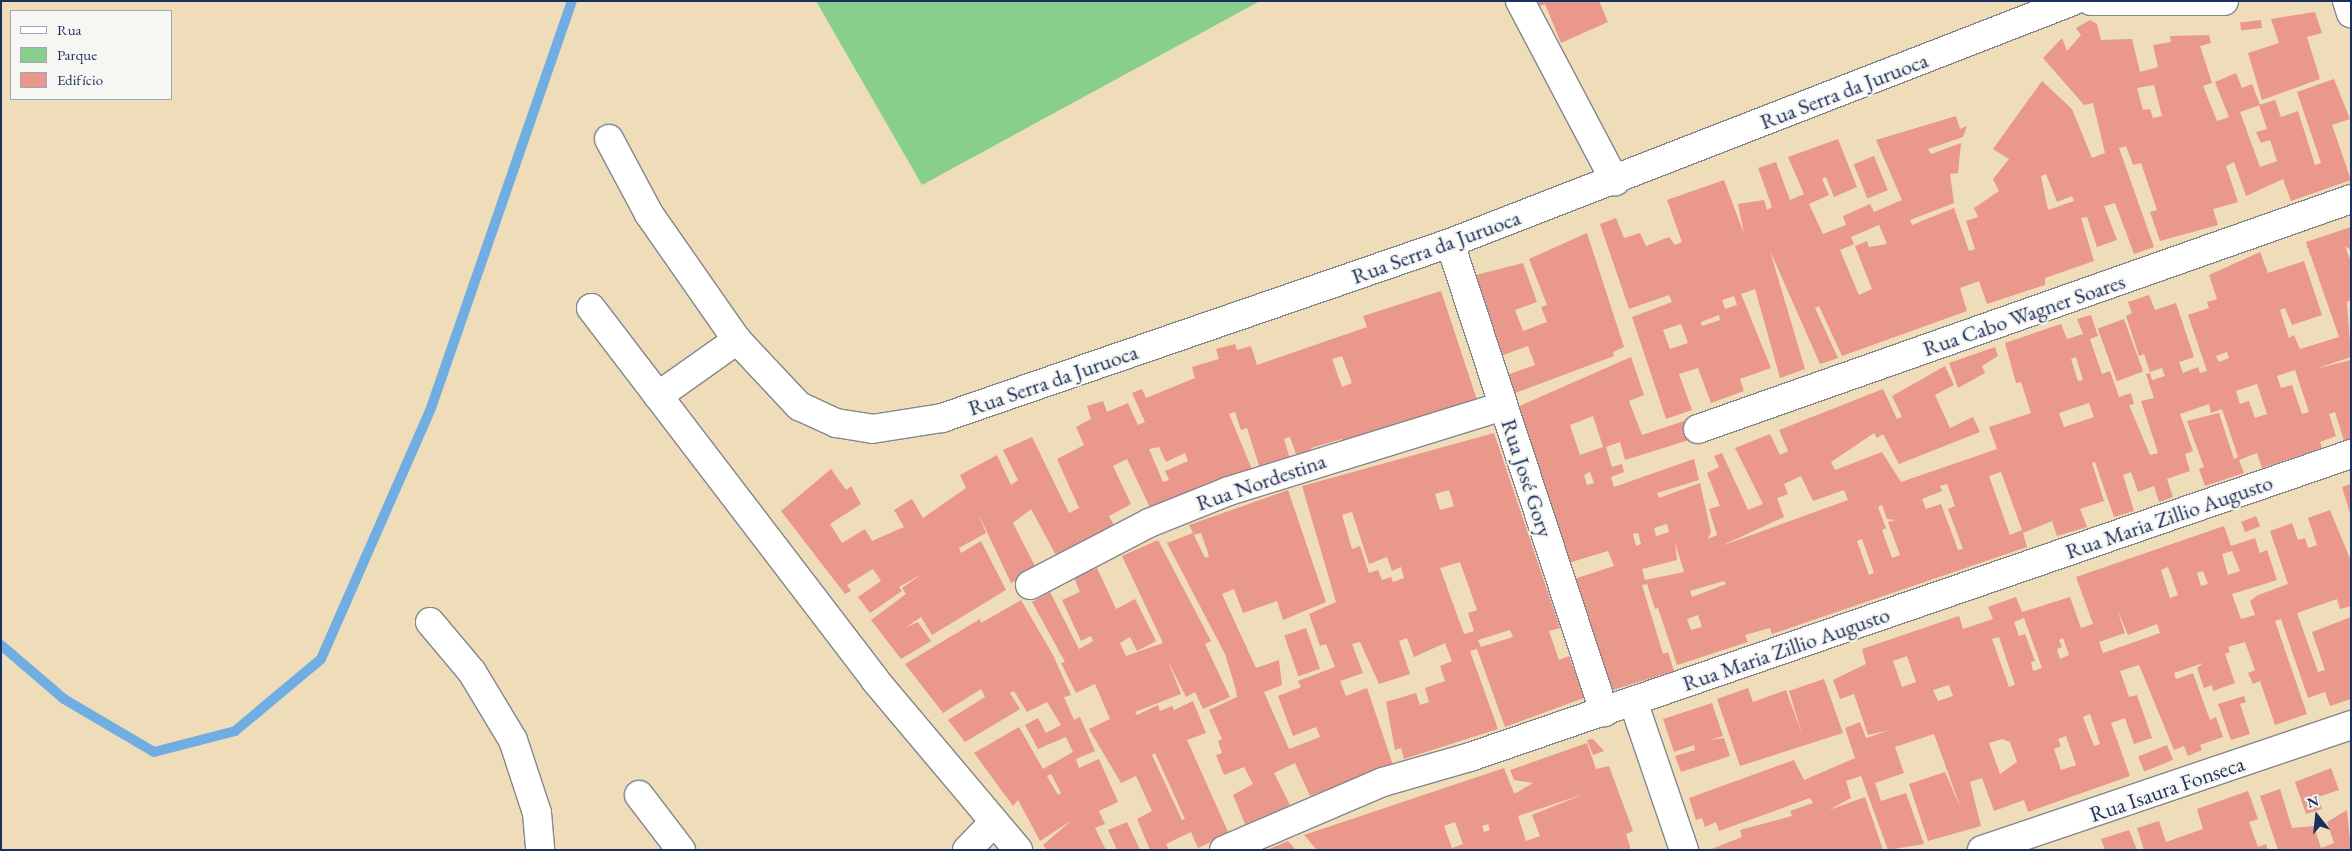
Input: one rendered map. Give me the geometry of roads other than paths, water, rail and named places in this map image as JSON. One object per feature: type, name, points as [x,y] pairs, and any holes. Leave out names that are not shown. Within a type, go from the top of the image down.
[{"type":"street","points":[[1520,1],[1615,181]]},
{"type":"street","name":"Rua Serra da Juruoca","points":[[609,139],[649,214],[737,340],[799,406],[836,423],[872,429],[942,418],[1450,243],[1615,181],[2073,1]]},
{"type":"street","points":[[2091,1],[2224,1]]},
{"type":"street","points":[[2347,1],[2351,13]]},
{"type":"street","name":"Rua Cabo Wagner Soares","points":[[1698,429],[2351,199]]},
{"type":"street","name":"Rua José Gory","points":[[1450,243],[1604,712]]},
{"type":"street","points":[[590,308],[875,680],[1018,850]]},
{"type":"street","points":[[658,396],[737,340]]},
{"type":"street","name":"Rua Nordestina","points":[[1030,585],[1149,523],[1229,491],[1504,406]]},
{"type":"street","name":"Rua Maria Zillio Augusto","points":[[1224,850],[1383,782],[1604,712],[2351,454]]},
{"type":"street","points":[[430,622],[472,672],[513,740],[536,813],[540,850]]},
{"type":"street","points":[[1633,701],[1684,850]]},
{"type":"street","name":"Rua Isaura Fonseca","points":[[1982,850],[2351,725]]},
{"type":"street","points":[[639,795],[681,850]]},
{"type":"street","points":[[966,850],[994,822]]},
{"type":"waterway","points":[[1,645],[64,699],[154,752],[235,731],[321,659],[431,408],[572,1]]}]
